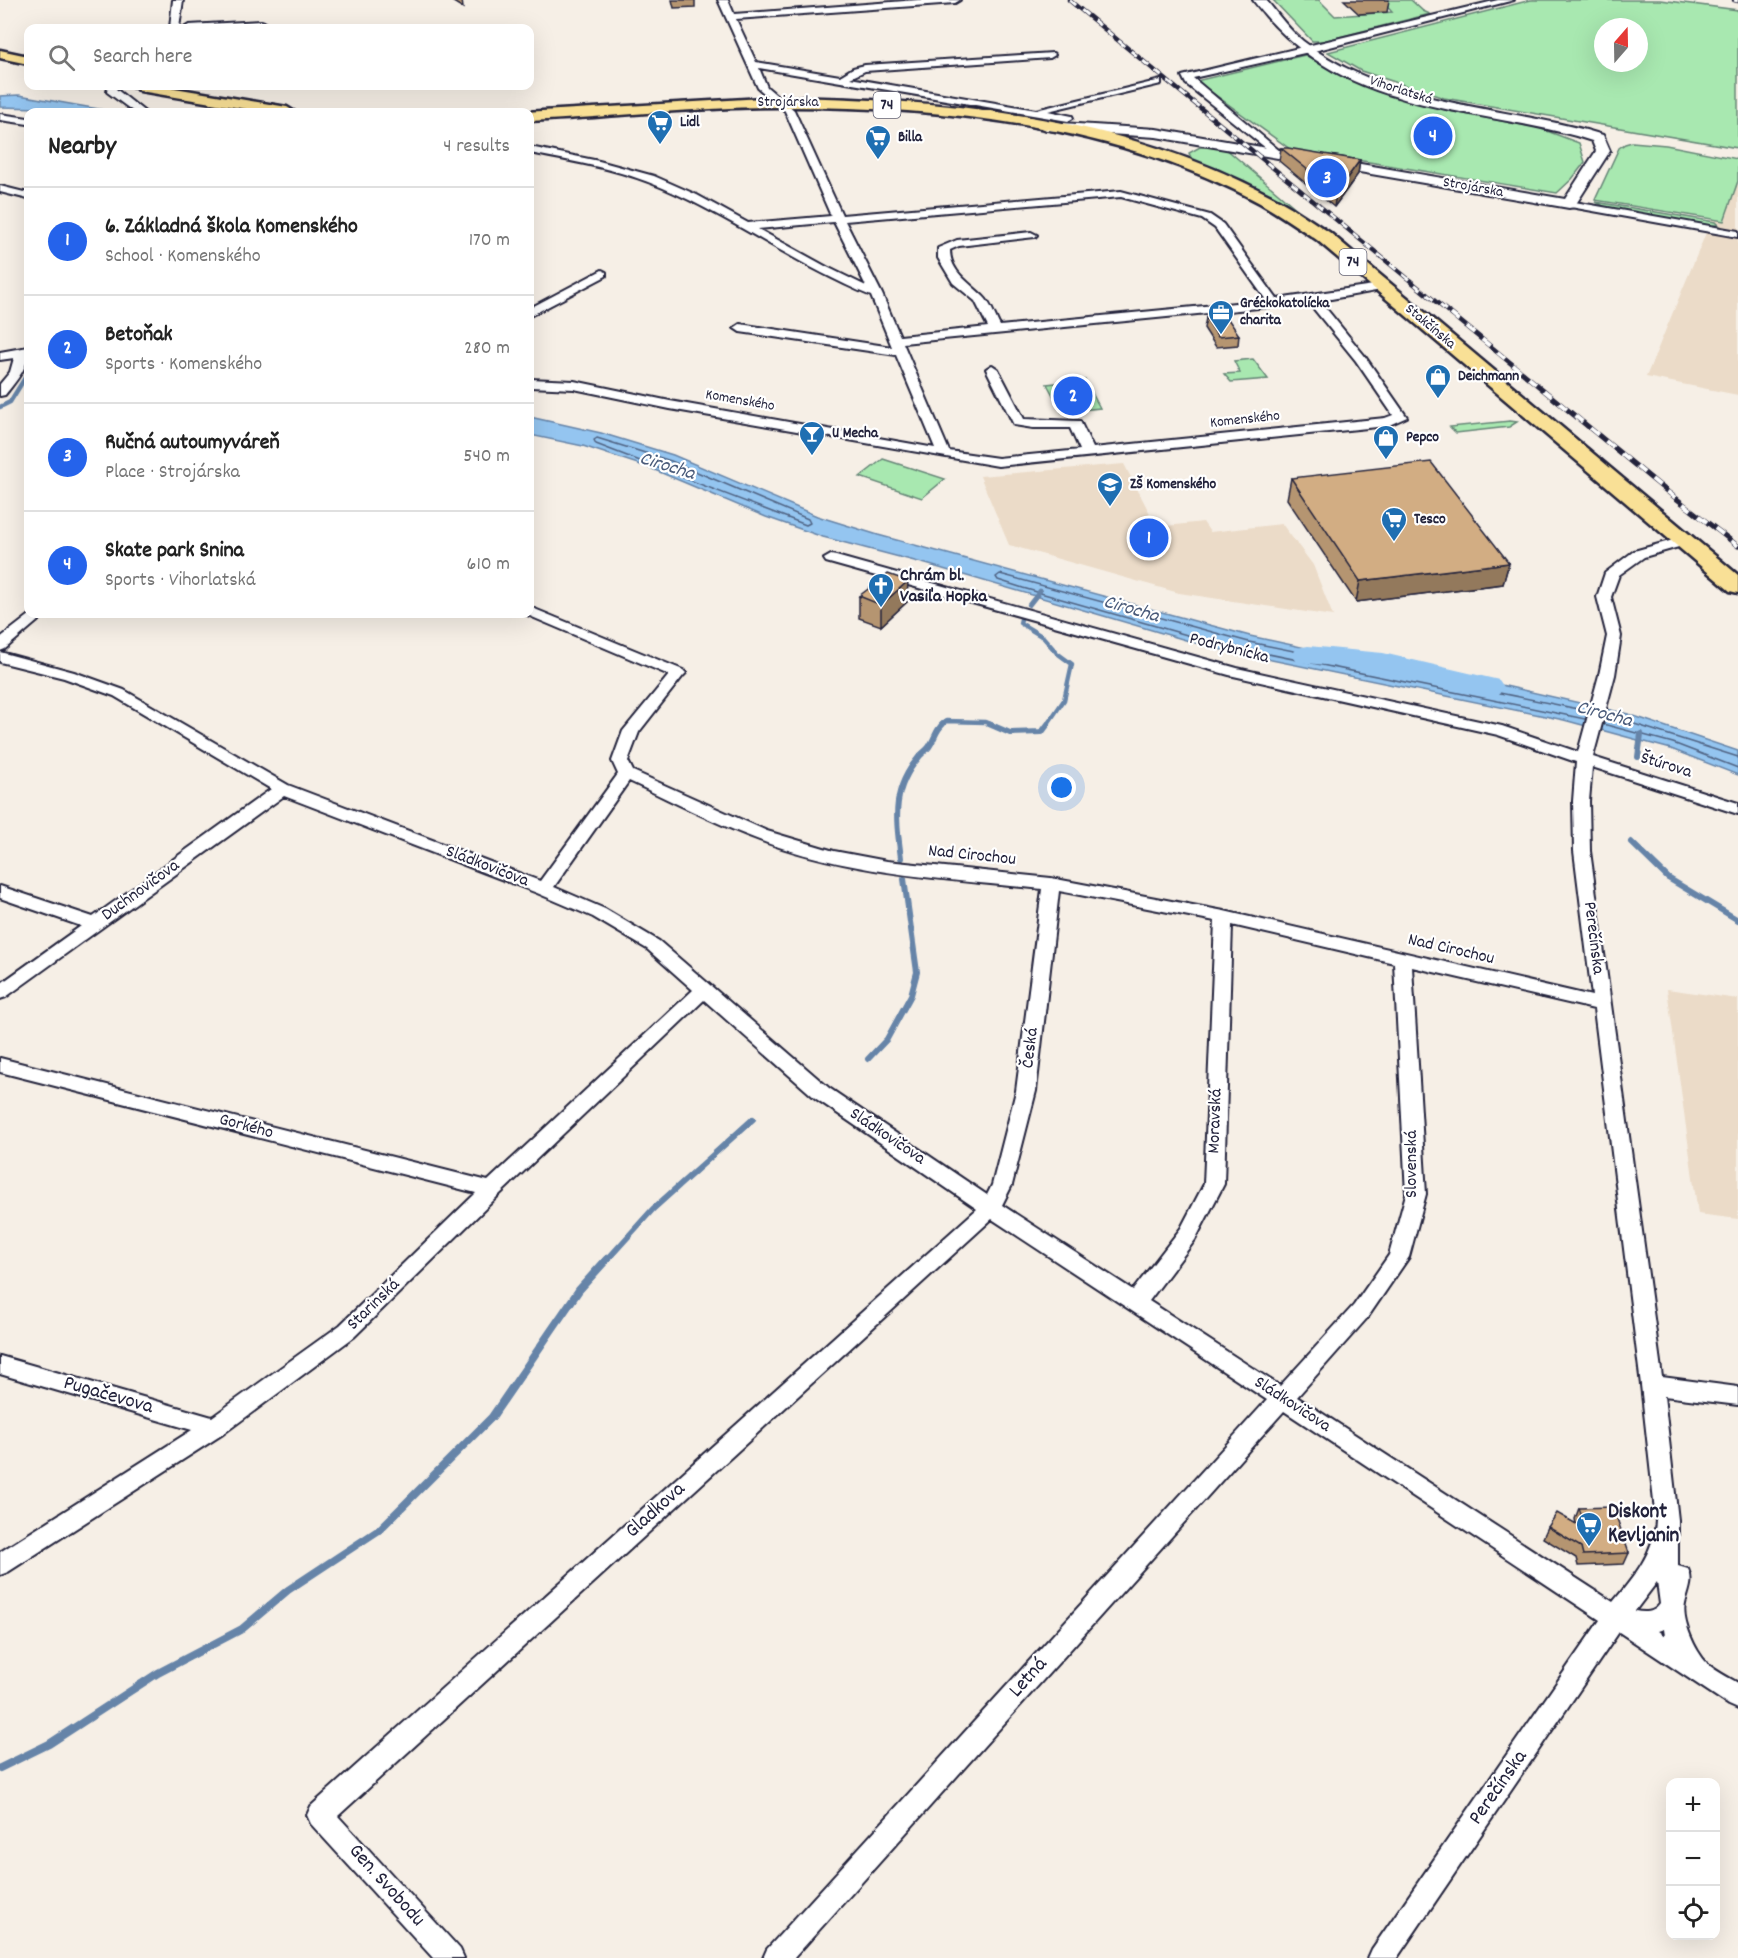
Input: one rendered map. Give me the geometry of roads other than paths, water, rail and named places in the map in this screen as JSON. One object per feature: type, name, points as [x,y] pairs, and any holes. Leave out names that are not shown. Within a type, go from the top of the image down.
[{"type":"main road","name":"Vihorlatská","points":[[1259,0],[1297,42],[1345,71],[1412,97],[1458,109],[1571,129],[1598,138],[1603,151],[1569,204]]},
{"type":"main road","points":[[0,54],[24,59]]},
{"type":"main road","points":[[163,90],[264,108]]},
{"type":"main road","name":"Strojárska","points":[[534,116],[779,102],[907,107],[1046,126],[1142,133],[1569,204]]},
{"type":"main road","name":"Strojárska","points":[[1046,126],[1119,143],[1202,143]]},
{"type":"main road","points":[[1119,143],[1127,136],[1142,133]]},
{"type":"main road","name":"Stakčínska","points":[[1119,143],[1188,165],[1239,185],[1281,207],[1323,236],[1738,586]]},
{"type":"main road","points":[[1188,165],[1179,155],[1180,151],[1202,143]]},
{"type":"street","points":[[176,24],[178,0]]},
{"type":"street","points":[[723,0],[763,88],[789,110],[838,219],[876,294],[942,449]]},
{"type":"street","points":[[730,17],[955,0]]},
{"type":"street","points":[[1278,154],[1190,82],[1187,76],[1509,0]]},
{"type":"street","points":[[842,79],[856,70],[865,68],[1050,55]]},
{"type":"street","points":[[751,64],[1068,117]]},
{"type":"street","points":[[1034,111],[1157,82]]},
{"type":"street","points":[[111,90],[135,108]]},
{"type":"street","points":[[0,117],[24,120]]},
{"type":"street","points":[[534,151],[601,163],[665,184],[750,226],[847,284],[876,294]]},
{"type":"street","points":[[0,189],[24,195]]},
{"type":"street","points":[[750,226],[1121,194],[1206,218],[1219,226],[1273,302]]},
{"type":"street","name":"Strojárska","points":[[1569,204],[1738,234]]},
{"type":"street","points":[[996,330],[980,299],[959,283],[944,258],[944,248],[957,243],[1030,236]]},
{"type":"street","points":[[534,311],[602,274]]},
{"type":"street","points":[[740,328],[898,346],[996,330],[1312,299],[1383,286]]},
{"type":"street","points":[[1326,297],[1397,299]]},
{"type":"street","name":"Komenského","points":[[534,383],[574,385],[923,450],[942,449],[998,462],[1387,422],[1401,417],[1360,358],[1312,299]]},
{"type":"street","points":[[0,356],[24,352]]},
{"type":"street","points":[[0,392],[16,373],[24,354]]},
{"type":"street","points":[[992,369],[1019,422],[1030,425],[1058,422],[1075,424],[1088,452]]},
{"type":"street","name":"Perečínska","points":[[1684,541],[1640,554],[1612,573],[1604,597],[1614,636],[1585,754],[1581,801],[1582,851],[1652,1385],[1666,1520],[1666,1564],[1672,1609],[1678,1644],[1706,1676]]},
{"type":"street","name":"Podrybnícka","points":[[831,559],[1234,672],[1502,731],[1585,754]]},
{"type":"street","points":[[534,613],[678,673],[631,731],[620,761],[626,774],[543,889]]},
{"type":"street","points":[[0,646],[34,618]]},
{"type":"street","name":"Sládkovičova","points":[[0,657],[69,675],[119,693],[282,789],[543,889],[599,913],[653,945],[822,1093],[991,1208],[1585,1597],[1624,1608],[1706,1676],[1738,1697]]},
{"type":"street","name":"Štúrova","points":[[1585,754],[1738,809]]},
{"type":"street","name":"Nad Cirochou","points":[[626,774],[761,835],[833,856],[887,867],[1051,884],[1224,917],[1602,1005]]},
{"type":"street","name":"Duchnovičova","points":[[0,993],[282,789]]},
{"type":"street","name":"Česká","points":[[991,1208],[1002,1185],[1026,1091],[1051,884]]},
{"type":"street","points":[[0,892],[95,924]]},
{"type":"street","name":"Moravská","points":[[1136,1302],[1188,1234],[1214,1184],[1224,917]]},
{"type":"street","name":"Slovenská","points":[[1282,1399],[1361,1311],[1400,1257],[1416,1194],[1403,958]]},
{"type":"street","name":"Starinská","points":[[0,1565],[215,1427],[347,1331],[492,1190],[704,990]]},
{"type":"street","name":"Gorkého","points":[[0,1065],[492,1190]]},
{"type":"street","name":"Gladkova","points":[[320,1815],[991,1208]]},
{"type":"street","name":"Pugačevova","points":[[0,1365],[215,1427]]},
{"type":"street","points":[[1652,1385],[1738,1396]]},
{"type":"street","name":"Letná","points":[[776,1958],[1282,1399]]},
{"type":"street","name":"Perečínska","points":[[1666,1520],[1680,1576],[1686,1628],[1692,1649],[1706,1676]]},
{"type":"street","name":"Perečínska","points":[[1381,1958],[1624,1608],[1645,1583],[1656,1564],[1666,1520]]},
{"type":"street","name":"Perečínska","points":[[1672,1609],[1678,1596],[1680,1576]]},
{"type":"street","points":[[1624,1608],[1643,1625],[1659,1621],[1672,1609]]},
{"type":"street","name":"Gen. Svobodu","points":[[320,1815],[451,1958]]},
{"type":"water","points":[[19,95],[93,108],[0,107],[0,96]]},
{"type":"water","points":[[534,418],[601,433],[673,455],[817,516],[878,535],[1250,636],[1398,668],[1501,685],[1628,714],[1738,751],[1738,775],[1671,749],[1564,720],[1213,648],[926,564],[823,537],[766,517],[650,468],[583,446],[534,436]]},
{"type":"waterway","points":[[0,407],[10,402],[24,379]]},
{"type":"waterway","points":[[1029,605],[1040,591]]},
{"type":"waterway","points":[[1022,615],[1020,623],[1043,637],[1057,653],[1072,664],[1064,700],[1047,725]]},
{"type":"waterway","name":"Cirocha","points":[[1308,655],[1383,662],[1488,687]]},
{"type":"waterway","points":[[941,725],[946,721],[985,722],[993,725]]},
{"type":"waterway","points":[[901,858],[897,817],[900,793],[910,769],[929,747],[943,724]]},
{"type":"waterway","points":[[989,724],[1010,733],[1042,732],[1048,724]]},
{"type":"waterway","points":[[1638,757],[1641,734]]},
{"type":"waterway","points":[[1631,842],[1668,878],[1738,920]]},
{"type":"waterway","points":[[868,1059],[887,1039],[911,995],[917,972],[904,879]]},
{"type":"waterway","points":[[606,1261],[653,1209],[753,1119]]},
{"type":"waterway","points":[[0,1768],[49,1744],[158,1673],[242,1629],[288,1590],[379,1530],[492,1417],[579,1290],[607,1259]]},
{"type":"railway","points":[[1069,0],[1452,315]]},
{"type":"railway","points":[[1734,0],[1738,1]]},
{"type":"railway","points":[[1451,314],[1664,489],[1738,546]]},
{"type":"place","name":"Skate park Snina","points":[[1433,136]]},
{"type":"place","name":"Lidl","points":[[660,146]]},
{"type":"place","name":"Billa","points":[[878,161]]},
{"type":"place","name":"Ručná autoumyváreň","points":[[1327,178]]},
{"type":"place","name":"Gréckokatolícka charita","points":[[1221,336]]},
{"type":"place","name":"Betoňak","points":[[1073,396]]},
{"type":"place","name":"Deichmann","points":[[1438,400]]},
{"type":"place","name":"U Mecha","points":[[812,457]]},
{"type":"place","name":"Pepco","points":[[1386,461]]},
{"type":"place","name":"ZŠ Komenského","points":[[1110,508]]},
{"type":"place","name":"6. Základná škola Komenského","points":[[1149,538]]},
{"type":"place","name":"Tesco","points":[[1394,543]]},
{"type":"place","name":"Chrám bl. Vasiľa Hopka","points":[[881,609]]},
{"type":"place","name":"Diskont Kevljanin","points":[[1589,1548]]}]
